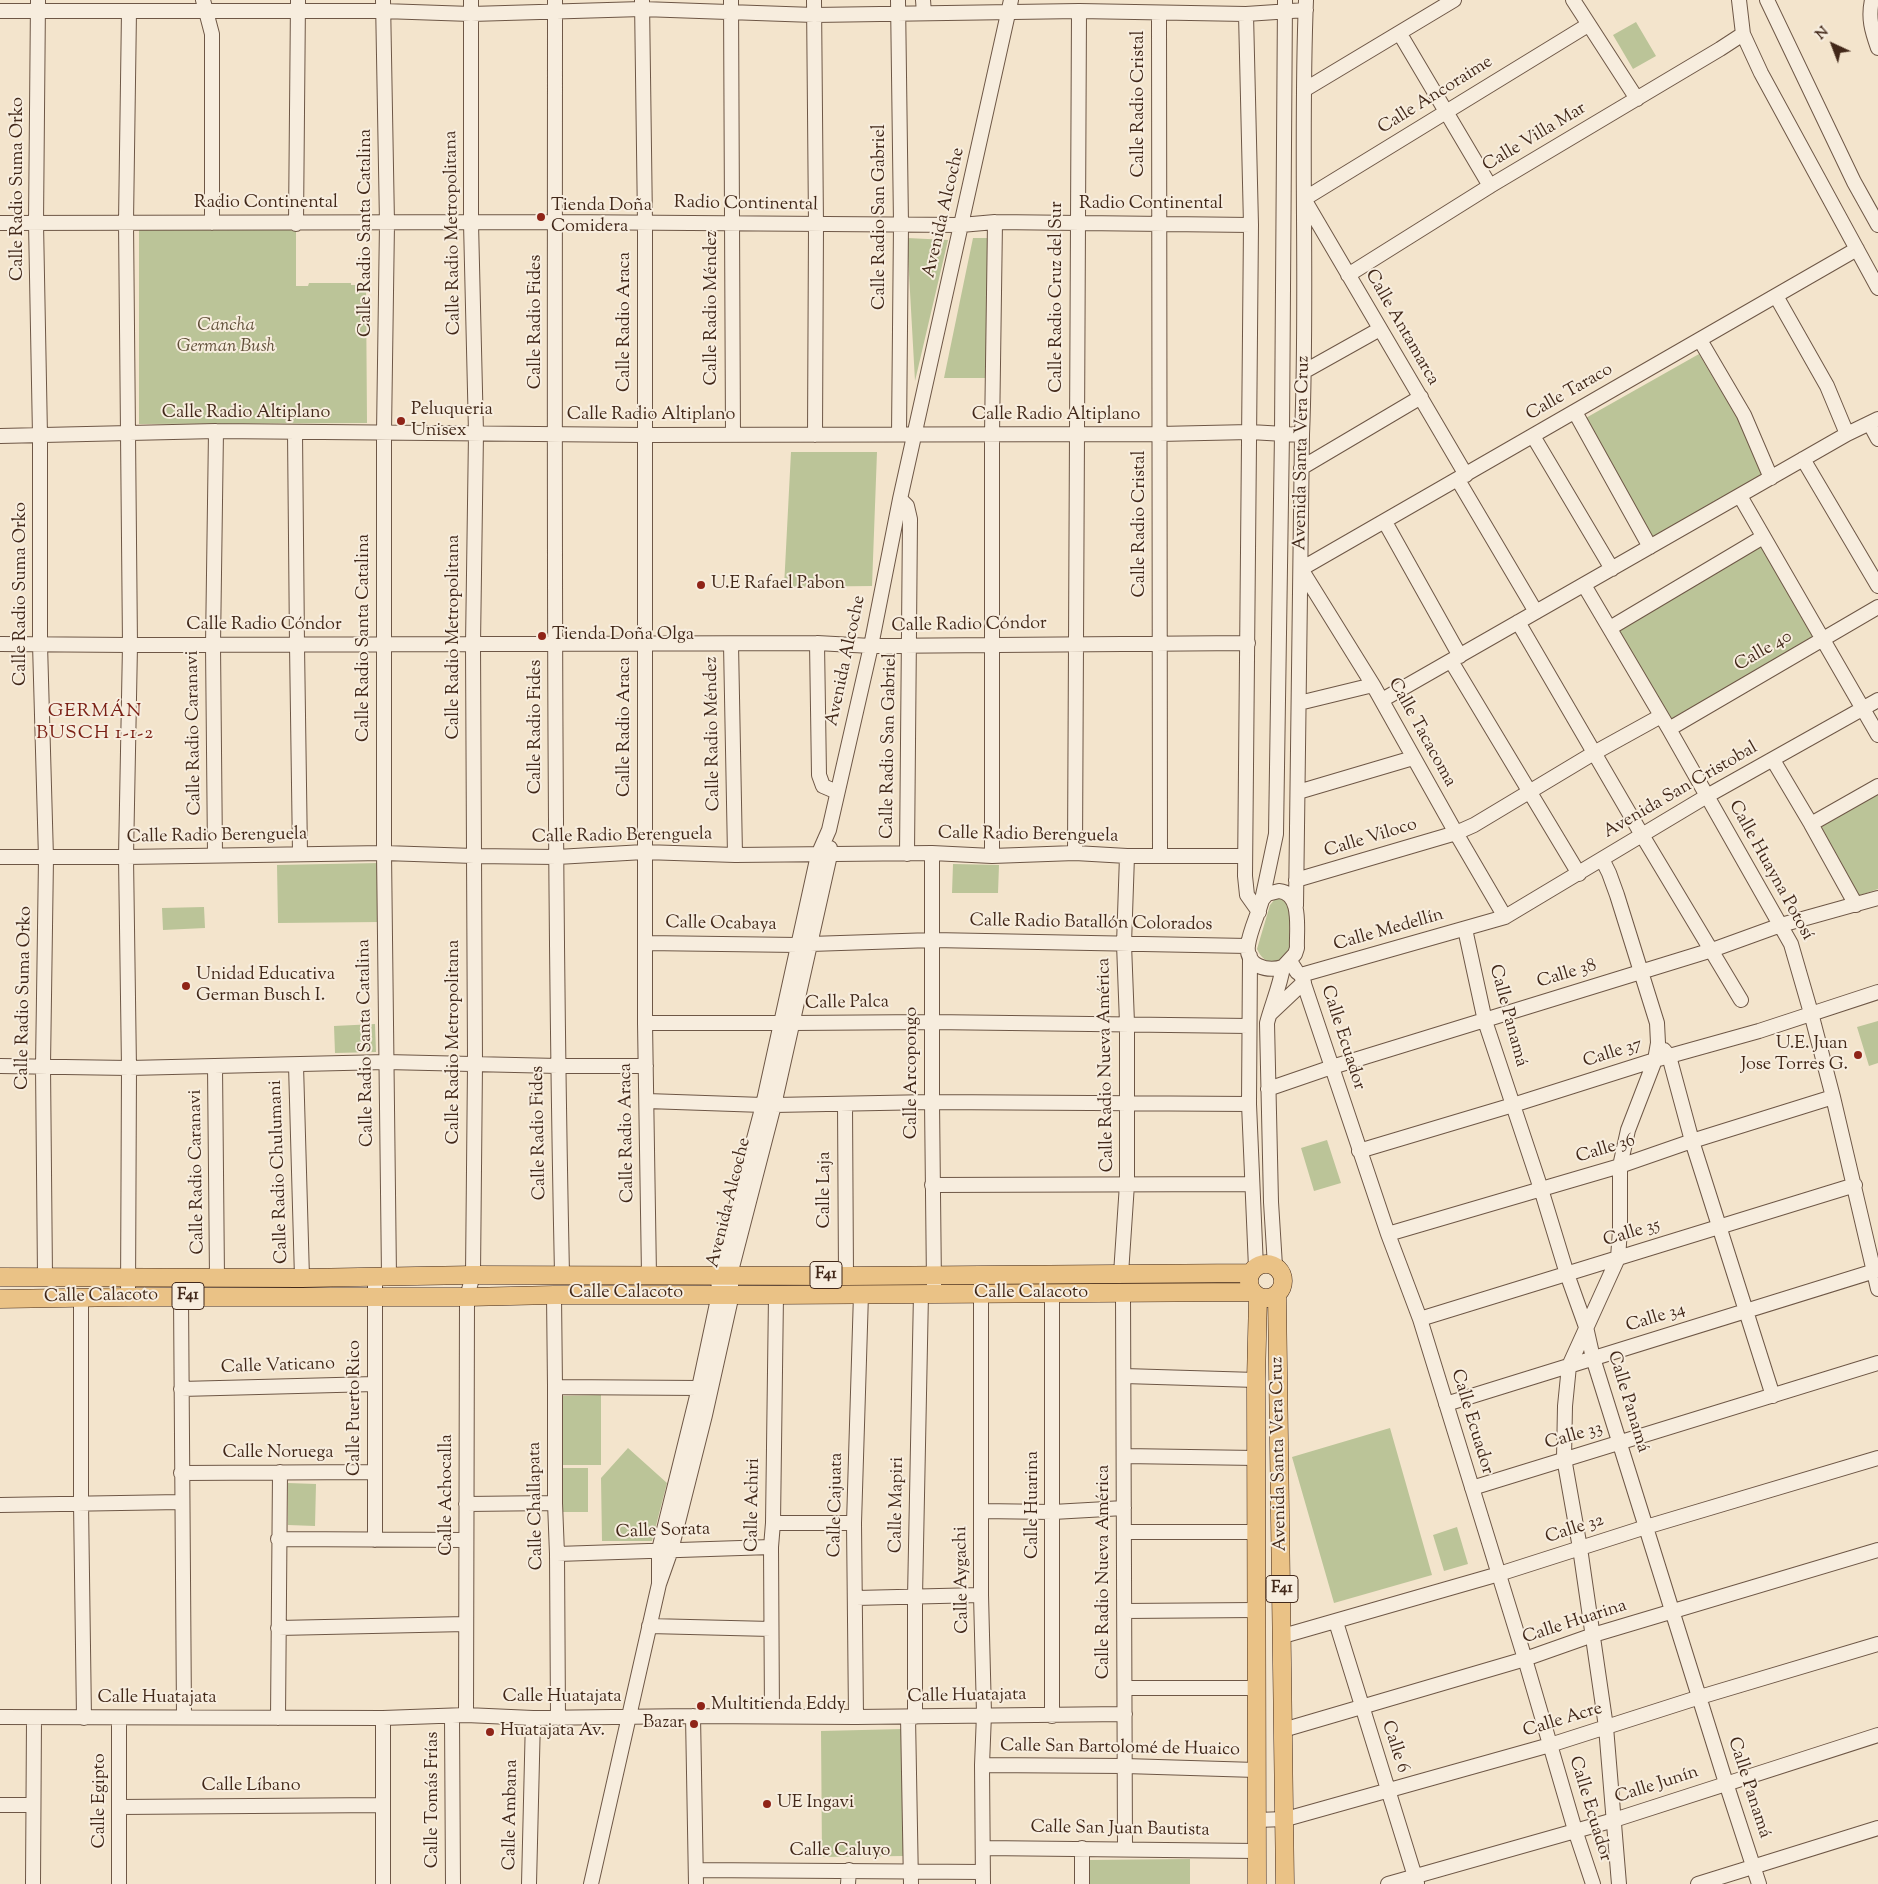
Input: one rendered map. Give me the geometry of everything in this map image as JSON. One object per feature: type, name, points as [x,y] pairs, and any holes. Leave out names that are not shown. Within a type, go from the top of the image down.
[{"type":"main road","points":[[1268,1264],[1275,1266],[1283,1276],[1284,1283],[1277,1295],[1264,1299],[1255,1294],[1249,1280],[1253,1270],[1268,1264]]},
{"type":"main road","name":"Calle Calacoto","points":[[0,1278],[302,1278],[562,1274],[846,1276],[1121,1274],[1253,1270]]},
{"type":"main road","name":"Calle Calacoto","points":[[0,1299],[128,1296],[467,1297],[726,1294],[1255,1294]]},
{"type":"main road","name":"Avenida Santa Vera Cruz","points":[[1255,1294],[1257,1884]]},
{"type":"main road","name":"Avenida Santa Vera Cruz","points":[[1277,1295],[1286,1819],[1285,1884]]},
{"type":"street","name":"Calle Radio Metropolitana","points":[[471,0],[471,223],[476,433],[473,644],[475,1064],[473,1275]]},
{"type":"street","points":[[814,0],[815,435]]},
{"type":"street","points":[[1304,90],[1454,0]]},
{"type":"street","points":[[1573,0],[1637,99]]},
{"type":"street","points":[[1739,0],[1743,34],[1761,73],[1878,288]]},
{"type":"street","points":[[1767,0],[1854,182],[1878,225]]},
{"type":"street","points":[[1872,0],[1870,26],[1878,48]]},
{"type":"street","points":[[0,11],[38,5],[78,5],[129,11],[204,5],[383,5],[471,14],[555,6],[642,5],[731,7],[814,15],[898,7],[1010,6],[1079,11],[1140,6],[1159,13],[1204,6],[1246,14],[1285,6],[1306,5]]},
{"type":"street","name":"Calle Radio Suma Orko","points":[[38,5],[36,223],[40,436],[40,644],[46,858],[43,1066],[45,1277]]},
{"type":"street","points":[[204,5],[212,34],[212,224]]},
{"type":"street","name":"Calle Radio Santa Catalina","points":[[382,1276],[386,1062],[384,432],[387,222],[383,5]]},
{"type":"street","name":"Calle Radio Araca","points":[[642,5],[645,223],[644,1023],[650,1275]]},
{"type":"street","name":"Avenida Santa Vera Cruz","points":[[1287,964],[1296,948],[1301,468],[1305,371],[1304,90],[1306,5]]},
{"type":"street","points":[[296,224],[298,6]]},
{"type":"street","name":"Calle Radio Fides","points":[[555,6],[555,643],[558,1066],[562,1274]]},
{"type":"street","name":"Avenida Alcoche","points":[[914,434],[1010,6]]},
{"type":"street","name":"Avenida Santa Vera Cruz","points":[[1249,951],[1276,834],[1282,434],[1285,6]]},
{"type":"street","name":"Calle Radio Méndez","points":[[731,7],[733,435]]},
{"type":"street","name":"Calle Radio San Gabriel","points":[[898,7],[901,224],[898,434]]},
{"type":"street","points":[[128,1296],[129,1068],[126,857],[130,646],[126,222],[129,11]]},
{"type":"street","name":"Calle Radio Cruz del Sur","points":[[1074,853],[1079,11]]},
{"type":"street","name":"Calle Radio Cristal","points":[[1159,13],[1160,855]]},
{"type":"street","points":[[1246,14],[1251,225],[1245,856],[1247,896],[1260,906],[1272,892],[1284,891],[1296,906]]},
{"type":"street","name":"Calle Ancoraime","points":[[1304,200],[1588,25]]},
{"type":"street","points":[[1400,34],[1490,186]]},
{"type":"street","name":"Calle Villa Mar","points":[[1348,275],[1490,186],[1720,50],[1743,34]]},
{"type":"street","name":"Calle Antamarca","points":[[1304,200],[1420,398],[1536,612]]},
{"type":"street","name":"Radio Continental","points":[[0,223],[296,224],[556,222],[961,225],[995,222],[1251,225]]},
{"type":"street","points":[[992,856],[991,644],[995,222]]},
{"type":"street","name":"Calle Taraco","points":[[1301,569],[1857,249]]},
{"type":"street","points":[[1776,296],[1827,386],[1847,434]]},
{"type":"street","points":[[1305,371],[1380,329]]},
{"type":"street","points":[[1700,340],[1744,415],[1771,478]]},
{"type":"street","points":[[1301,468],[1420,398]]},
{"type":"street","points":[[1575,412],[1650,547]]},
{"type":"street","points":[[1382,700],[1847,434],[1874,421],[1878,439]]},
{"type":"street","name":"Calle Radio Altiplano","points":[[0,436],[216,431],[644,435],[992,435],[1250,432],[1302,435]]},
{"type":"street","name":"Calle Radio Caranavi","points":[[215,855],[213,645],[216,431]]},
{"type":"street","points":[[296,432],[300,854]]},
{"type":"street","points":[[900,499],[914,434]]},
{"type":"street","points":[[1533,436],[1612,569]]},
{"type":"street","points":[[1803,459],[1878,586]]},
{"type":"street","points":[[1740,496],[1878,735]]},
{"type":"street","name":"Avenida Alcoche","points":[[665,1550],[705,1416],[726,1294],[724,1274],[768,1105],[828,830],[871,646],[900,499]]},
{"type":"street","name":"Calle Radio San Gabriel","points":[[900,499],[907,506],[910,519],[907,854]]},
{"type":"street","points":[[1385,522],[1529,793],[1579,874]]},
{"type":"street","points":[[1610,628],[1764,537]]},
{"type":"street","name":"Calle Tacacoma","points":[[1301,569],[1382,700],[1505,917]]},
{"type":"street","name":"Calle Huayna Potosí","points":[[1584,584],[1791,944],[1833,1098],[1876,1271],[1878,1289]]},
{"type":"street","name":"Calle 40","points":[[1669,729],[1878,607]]},
{"type":"street","points":[[1518,622],[1741,1000]]},
{"type":"street","points":[[817,643],[819,776],[823,786],[837,792]]},
{"type":"street","name":"Calle Radio Cóndor","points":[[0,644],[130,646],[817,643],[871,646],[1248,643]]},
{"type":"street","name":"Calle Radio Méndez","points":[[731,644],[735,855]]},
{"type":"street","points":[[1299,703],[1373,685]]},
{"type":"street","name":"Avenida San Cristobal","points":[[1505,917],[1707,796],[1878,700]]},
{"type":"street","points":[[1456,833],[1474,825],[1594,753],[1661,716]]},
{"type":"street","points":[[1298,792],[1414,758]]},
{"type":"street","points":[[1773,760],[1856,905]]},
{"type":"street","points":[[1811,824],[1878,786]]},
{"type":"street","name":"Calle Viloco","points":[[1296,880],[1456,833]]},
{"type":"street","name":"Calle Radio Berenguela","points":[[0,857],[384,853],[557,856],[644,852],[735,855],[932,853],[992,856],[1074,853],[1127,856],[1245,856]]},
{"type":"street","name":"Calle Arcopongo","points":[[927,1294],[934,1275],[931,1022],[933,940],[932,853]]},
{"type":"street","name":"Calle Radio Nueva América","points":[[1121,1274],[1127,1184],[1127,1023],[1124,944],[1127,856]]},
{"type":"street","points":[[1602,859],[1610,873],[1657,1023],[1658,1043],[1655,1060],[1628,1130],[1620,1166],[1618,1258],[1569,1366],[1565,1406],[1564,1458],[1580,1548],[1606,1727],[1619,1884]]},
{"type":"street","name":"Calle 38","points":[[1268,1088],[1712,950],[1781,925],[1878,898]]},
{"type":"street","name":"Calle Medellín","points":[[1302,978],[1505,917]]},
{"type":"street","name":"Calle Panamá","points":[[1465,929],[1485,1020],[1586,1327],[1593,1358],[1759,1884]]},
{"type":"street","name":"Calle Ocabaya","points":[[644,943],[804,944],[933,940]]},
{"type":"street","name":"Calle Radio Batallón Colorados","points":[[933,940],[1124,944],[1249,951]]},
{"type":"street","points":[[1249,951],[1256,964],[1265,969],[1287,964]]},
{"type":"street","points":[[1249,951],[1249,1104],[1253,1270]]},
{"type":"street","points":[[1269,1015],[1302,978],[1287,964]]},
{"type":"street","points":[[1275,1266],[1271,1202],[1268,1023],[1269,1015],[1287,964]]},
{"type":"street","name":"Calle Ecuador","points":[[1302,978],[1359,1151],[1420,1319],[1593,1884]]},
{"type":"street","name":"Calle 37","points":[[1359,1151],[1655,1060],[1759,1031],[1878,992]]},
{"type":"street","name":"Calle Palca","points":[[644,1023],[931,1022],[1249,1026]]},
{"type":"street","points":[[1658,1043],[1669,1056],[1692,1141],[1773,1396]]},
{"type":"street","points":[[0,1066],[129,1068],[386,1062],[646,1066]]},
{"type":"street","name":"Calle Radio Chulumani","points":[[296,1065],[302,1278]]},
{"type":"street","name":"Calle Radio Caranavi","points":[[215,1066],[218,1278]]},
{"type":"street","name":"Calle 36","points":[[1388,1234],[1620,1166],[1692,1141],[1833,1098]]},
{"type":"street","points":[[647,1101],[768,1105],[932,1102],[1249,1104]]},
{"type":"street","name":"Calle Laja","points":[[845,1104],[846,1276]]},
{"type":"street","points":[[932,1185],[1252,1184]]},
{"type":"street","name":"Calle 35","points":[[1420,1319],[1855,1186]]},
{"type":"street","name":"Calle 34","points":[[1446,1404],[1876,1271]]},
{"type":"street","name":"Calle Achocalla","points":[[459,1716],[466,1624],[467,1297],[473,1275]]},
{"type":"street","name":"Calle Aygachi","points":[[981,1275],[981,1595],[984,1714],[982,1765],[983,1878]]},
{"type":"street","name":"Calle Puerto Rico","points":[[375,1540],[375,1296],[382,1276]]},
{"type":"street","name":"Avenida Alcoche","points":[[591,1884],[650,1626],[699,1388],[726,1294]]},
{"type":"street","name":"Calle Cajuata","points":[[856,1717],[854,1522],[861,1294]]},
{"type":"street","name":"Calle Mapiri","points":[[911,1878],[911,1717],[927,1294]]},
{"type":"street","name":"Calle Huarina","points":[[1052,1294],[1052,1716]]},
{"type":"street","name":"Calle Radio Nueva América","points":[[1123,1294],[1125,1849]]},
{"type":"street","name":"Calle Challapata","points":[[554,1295],[556,1387],[554,1503],[557,1554],[558,1718]]},
{"type":"street","name":"Calle Achiri","points":[[772,1716],[771,1547],[773,1523],[776,1295]]},
{"type":"street","points":[[181,1296],[184,1718]]},
{"type":"street","points":[[81,1297],[84,1718]]},
{"type":"street","name":"Calle 33","points":[[1472,1488],[1564,1458],[1878,1363]]},
{"type":"street","points":[[1124,1376],[1256,1380]]},
{"type":"street","name":"Calle Vaticano","points":[[182,1389],[375,1384]]},
{"type":"street","points":[[556,1387],[699,1388]]},
{"type":"street","points":[[1124,1456],[1256,1458]]},
{"type":"street","name":"Calle 32","points":[[1283,1636],[1499,1574],[1646,1527],[1878,1458]]},
{"type":"street","points":[[278,1718],[280,1472]]},
{"type":"street","name":"Calle Noruega","points":[[181,1473],[375,1472]]},
{"type":"street","points":[[0,1505],[181,1502]]},
{"type":"street","points":[[466,1504],[554,1503]]},
{"type":"street","points":[[981,1511],[1053,1512],[1124,1508]]},
{"type":"street","points":[[773,1523],[854,1522]]},
{"type":"street","points":[[1124,1532],[1256,1532]]},
{"type":"street","points":[[278,1539],[466,1540]]},
{"type":"street","name":"Calle Sorata","points":[[557,1554],[771,1547]]},
{"type":"street","name":"Calle Huarina","points":[[1283,1730],[1525,1659],[1593,1635],[1878,1550]]},
{"type":"street","points":[[856,1598],[981,1595]]},
{"type":"street","points":[[1124,1611],[1256,1610]]},
{"type":"street","name":"Calle 6","points":[[1336,1622],[1416,1880]]},
{"type":"street","points":[[278,1628],[466,1624]]},
{"type":"street","points":[[650,1626],[771,1629]]},
{"type":"street","name":"Calle Acre","points":[[1256,1820],[1286,1819],[1388,1791],[1550,1745],[1700,1697],[1878,1644]]},
{"type":"street","points":[[1125,1688],[1256,1688]]},
{"type":"street","name":"Calle Huatajata","points":[[0,1717],[383,1718],[459,1716],[558,1718],[1125,1714]]},
{"type":"street","name":"Calle Tomás Frías","points":[[453,1884],[459,1716]]},
{"type":"street","points":[[693,1716],[696,1877]]},
{"type":"street","points":[[33,1884],[34,1718]]},
{"type":"street","name":"Calle Egipto","points":[[119,1718],[120,1884]]},
{"type":"street","points":[[383,1718],[383,1884]]},
{"type":"street","name":"Calle Ambana","points":[[529,1884],[533,1718]]},
{"type":"street","name":"Calle Junín","points":[[1388,1884],[1416,1880],[1575,1830],[1614,1820],[1726,1782],[1878,1735]]},
{"type":"street","name":"Calle San Bartolomé de Huaico","points":[[982,1765],[1125,1766],[1256,1770]]},
{"type":"street","points":[[0,1805],[33,1805]]},
{"type":"street","name":"Calle Líbano","points":[[120,1807],[383,1805]]},
{"type":"street","points":[[1698,1884],[1878,1828]]},
{"type":"street","name":"Calle San Juan Bautista","points":[[983,1848],[1256,1851]]},
{"type":"street","points":[[1082,1848],[1082,1884]]},
{"type":"street","name":"Calle Caluyo","points":[[696,1877],[983,1878]]},
{"type":"green space","points":[[1636,22],[1656,56],[1633,69],[1613,35]]},
{"type":"green space","name":"Cancha German Bush","points":[[296,229],[296,286],[308,286],[309,283],[366,285],[367,423],[139,424],[139,230]]},
{"type":"green space","points":[[907,238],[948,240],[915,381]]},
{"type":"green space","points":[[973,238],[988,238],[991,378],[944,378]]},
{"type":"green space","points":[[1699,354],[1739,421],[1763,475],[1653,538],[1584,419]]},
{"type":"green space","points":[[791,452],[877,452],[872,586],[784,587]]},
{"type":"green space","points":[[1762,543],[1814,634],[1812,637],[1673,720],[1669,717],[1618,629]]},
{"type":"green space","points":[[1878,790],[1878,889],[1858,896],[1820,824]]},
{"type":"green space","points":[[379,863],[380,922],[278,923],[277,865]]},
{"type":"green space","points":[[953,864],[999,865],[998,893],[952,893]]},
{"type":"green space","points":[[1275,899],[1282,899],[1290,908],[1289,948],[1281,961],[1273,962],[1261,956],[1257,949],[1270,905]]},
{"type":"green space","points":[[204,907],[205,928],[163,930],[162,908]]},
{"type":"green space","points":[[1878,1021],[1878,1063],[1869,1066],[1857,1027]]},
{"type":"green space","points":[[375,1024],[376,1052],[335,1053],[334,1026]]},
{"type":"green space","points":[[1327,1140],[1341,1183],[1314,1191],[1301,1148]]},
{"type":"green space","points":[[601,1395],[601,1465],[560,1465],[560,1396]]},
{"type":"green space","points":[[1390,1428],[1432,1575],[1334,1603],[1292,1457]]},
{"type":"green space","points":[[628,1448],[667,1483],[652,1541],[602,1541],[601,1478]]},
{"type":"green space","points":[[560,1468],[588,1468],[588,1512],[560,1512]]},
{"type":"green space","points":[[288,1483],[316,1484],[315,1526],[288,1525]]},
{"type":"green space","points":[[1457,1527],[1468,1564],[1444,1571],[1433,1535]]},
{"type":"green space","points":[[903,1729],[904,1856],[822,1857],[821,1731]]},
{"type":"green space","points":[[1190,1859],[1190,1884],[1089,1884],[1089,1860]]},
{"type":"place","name":"Tienda Doña Comidera","points":[[541,217]]},
{"type":"place","name":"Peluqueria Unisex","points":[[401,421]]},
{"type":"place","name":"U.E Rafael Pabon","points":[[701,585]]},
{"type":"place","name":"Tienda Doña Olga","points":[[542,636]]},
{"type":"place","name":"Unidad Educativa German Busch I.","points":[[186,986]]},
{"type":"place","name":"U.E. Juan Jose Torres G.","points":[[1858,1055]]},
{"type":"place","name":"Multitienda Eddy","points":[[701,1706]]},
{"type":"place","name":"Bazar","points":[[694,1724]]},
{"type":"place","name":"Huatajata Av.","points":[[490,1732]]},
{"type":"place","name":"UE Ingavi","points":[[767,1804]]},
{"type":"district","name":"GERMÁN BUSCH 1-1-2","points":[[95,724]]}]
